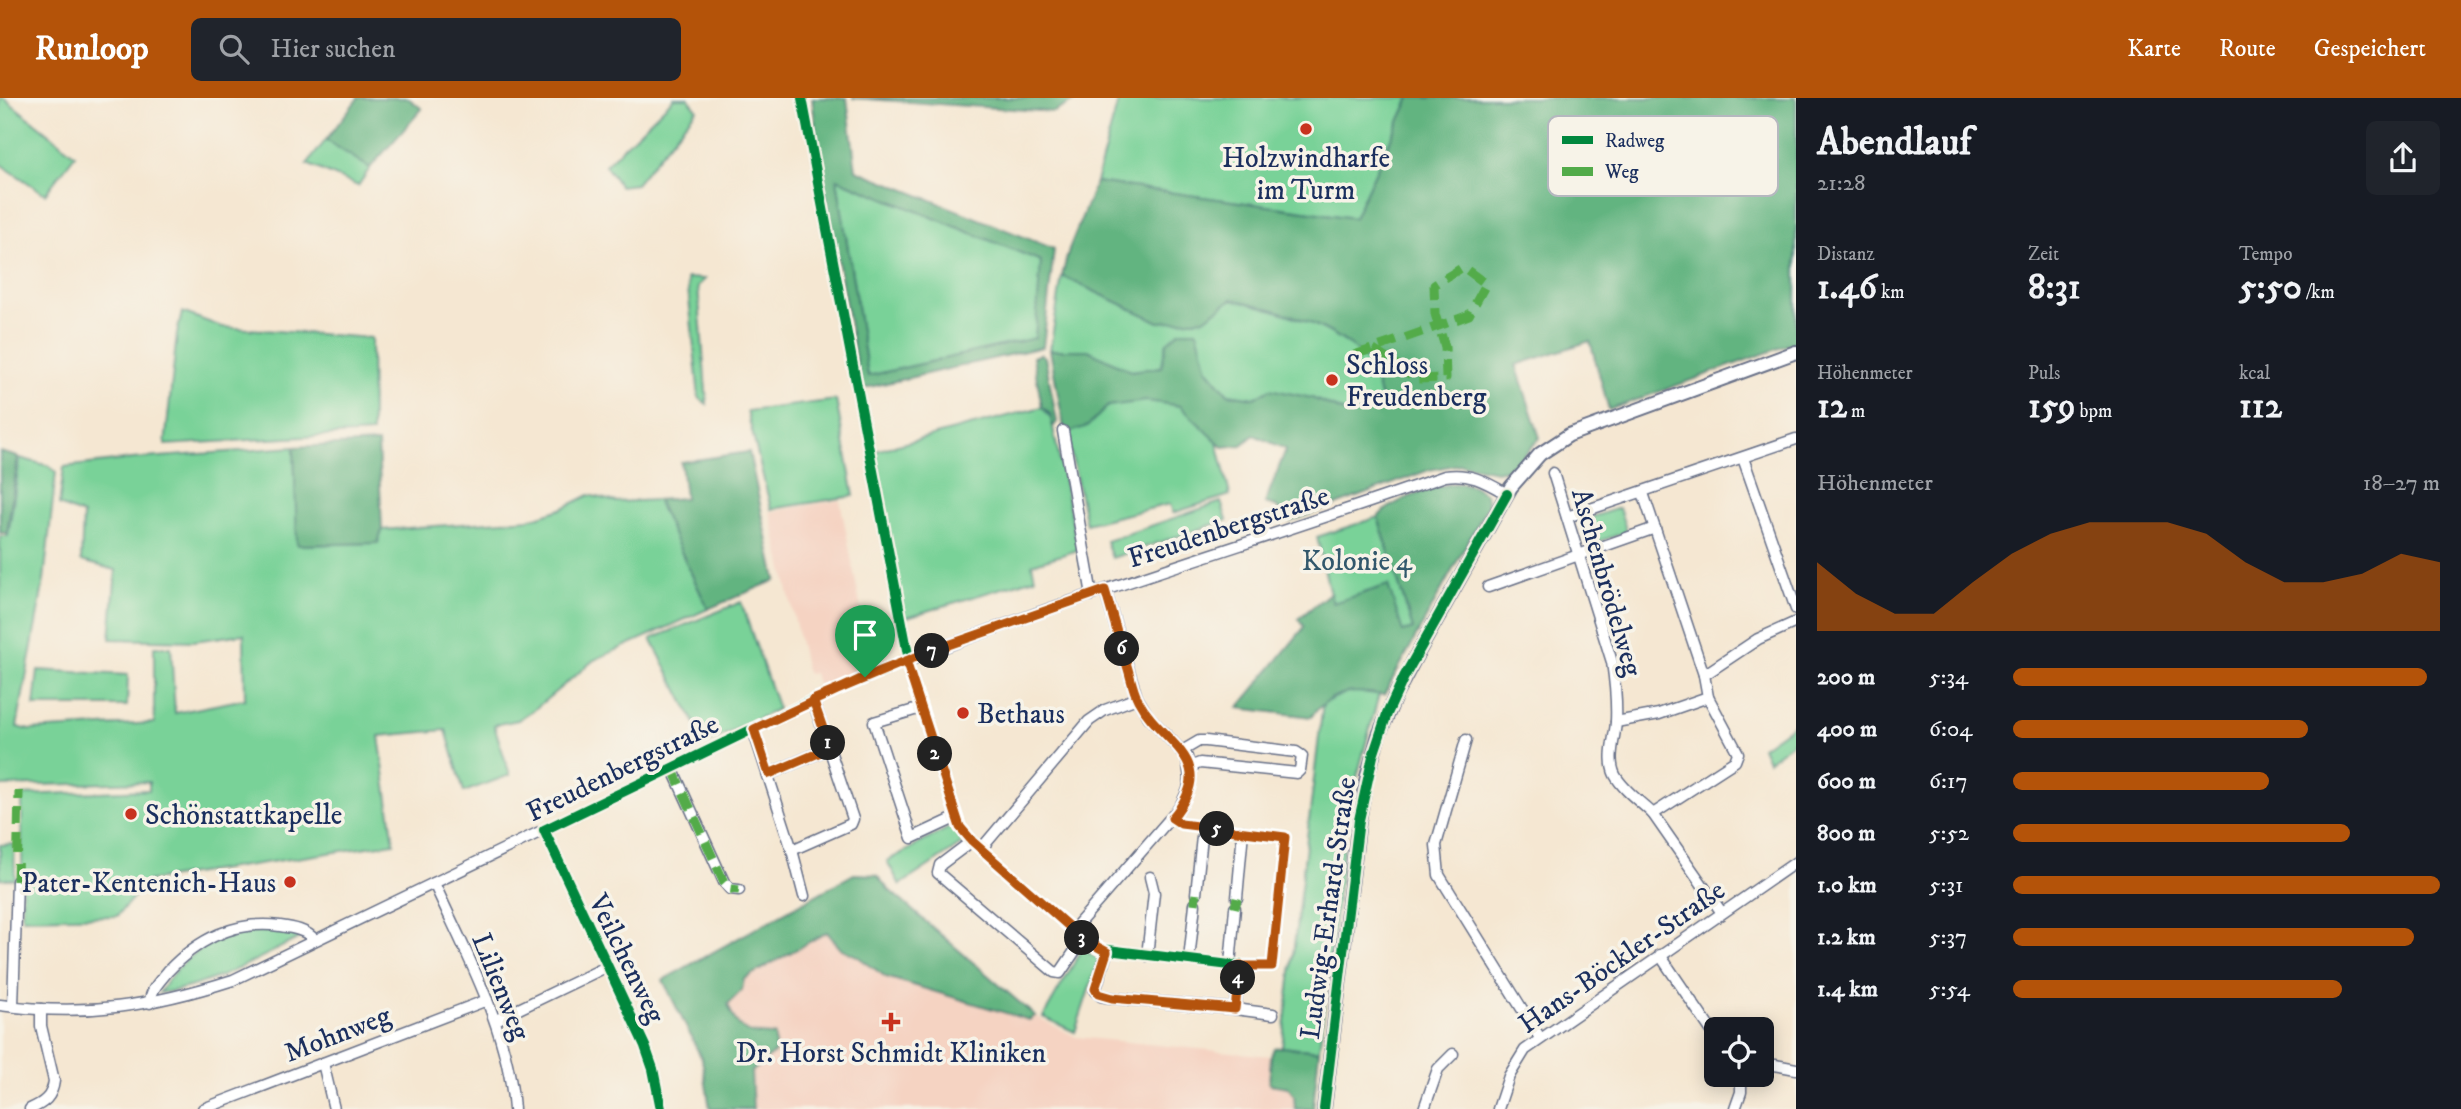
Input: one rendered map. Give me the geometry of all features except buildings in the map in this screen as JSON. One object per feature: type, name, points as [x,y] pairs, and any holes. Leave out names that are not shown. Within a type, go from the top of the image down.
[{"type":"main road","name":"Ludwig-Erhard-Straße","points":[[1324,1109],[1359,820],[1373,755],[1387,714],[1404,677],[1507,494],[1532,461],[1569,435],[1796,352]]},
{"type":"street","points":[[802,98],[907,660],[960,827],[1083,939],[1107,952],[1235,966],[1272,966],[1286,841],[1282,835],[1181,824],[1172,818]]},
{"type":"street","points":[[1063,431],[1092,595]]},
{"type":"street","points":[[1567,517],[1796,439]]},
{"type":"street","points":[[1743,458],[1796,609]]},
{"type":"street","name":"Aschenbrödelweg","points":[[1553,473],[1612,662],[1616,686],[1612,758],[1614,772],[1620,782],[1653,814],[1722,913]]},
{"type":"street","name":"Freudenbergstraße","points":[[0,1004],[41,1009],[92,1010],[150,1003],[233,980],[813,700],[907,660],[1105,590],[1310,524],[1445,476],[1476,478],[1507,494]]},
{"type":"street","points":[[1643,493],[1704,675],[1708,697],[1737,749],[1737,757],[1653,814]]},
{"type":"street","points":[[1488,587],[1655,528]]},
{"type":"street","points":[[1073,930],[1172,818],[1188,790],[1189,767],[1182,751],[1148,716],[1137,698],[1105,590]]},
{"type":"street","points":[[1704,675],[1758,639],[1796,622]]},
{"type":"street","points":[[1616,722],[1659,714],[1708,697]]},
{"type":"street","points":[[1083,939],[1060,973],[1054,972],[939,873],[940,866],[977,845],[1089,721],[1105,710],[1137,698]]},
{"type":"street","points":[[792,850],[852,822],[813,700]]},
{"type":"street","points":[[921,708],[874,722],[912,838],[956,818]]},
{"type":"street","points":[[754,729],[804,895]]},
{"type":"street","points":[[1466,740],[1436,845],[1439,875],[1540,1038]]},
{"type":"street","points":[[1182,751],[1199,741],[1206,741],[1296,752],[1302,756],[1297,774],[1200,763],[1189,767]]},
{"type":"street","points":[[769,774],[830,748]]},
{"type":"street","points":[[671,768],[724,882],[730,888],[739,890]]},
{"type":"street","points":[[1189,960],[1203,827]]},
{"type":"street","name":"Veilchenweg","points":[[544,830],[645,1046],[661,1109]]},
{"type":"street","points":[[1235,1009],[1236,903],[1243,831]]},
{"type":"street","name":"Hans-Böckler-Straße","points":[[1498,1109],[1516,1063],[1525,1050],[1796,862]]},
{"type":"street","points":[[1147,956],[1154,893],[1150,877]]},
{"type":"street","points":[[13,1006],[17,881]]},
{"type":"street","name":"Lilienweg","points":[[435,883],[496,1020],[509,1071],[514,1109]]},
{"type":"street","points":[[150,1003],[152,991],[180,959],[227,930],[242,926],[273,925],[302,931],[315,940]]},
{"type":"street","points":[[1107,952],[1095,989],[1101,996],[1273,1014]]},
{"type":"street","points":[[1660,955],[1704,1020]]},
{"type":"street","points":[[496,1020],[608,966]]},
{"type":"street","name":"Mohnweg","points":[[203,1109],[487,1000]]},
{"type":"street","points":[[30,1109],[45,1101],[53,1090],[54,1082],[41,1026],[41,1009]]},
{"type":"street","points":[[1424,1109],[1438,1069],[1453,1054]]},
{"type":"street","points":[[323,1063],[334,1109]]},
{"type":"street","points":[[1774,1065],[1796,1069]]},
{"type":"street","points":[[1735,1109],[1741,1087]]},
{"type":"shaded area","points":[[840,500],[872,667],[819,690],[814,673],[807,674],[770,512]]},
{"type":"shaded area","name":"Dr. Horst Schmidt Kliniken","points":[[827,932],[840,948],[857,956],[886,977],[1029,1020],[1035,1016],[1076,1037],[1271,1056],[1270,1083],[1288,1087],[1294,1095],[1295,1109],[753,1109],[751,1072],[775,1052],[775,1035],[750,1034],[735,1024],[728,1004],[742,990],[744,979]]},
{"type":"green space","points":[[0,98],[4,98],[75,155],[45,194],[0,164]]},
{"type":"green space","points":[[358,98],[408,98],[422,109],[370,168],[326,140]]},
{"type":"green space","points":[[674,98],[688,98],[697,109],[636,184],[620,186],[605,165]]},
{"type":"green space","points":[[812,98],[847,98],[856,170],[1054,249],[1043,347],[861,389],[819,155]],"holes":[[[837,179],[1041,261],[1035,338],[868,376]]]},
{"type":"green space","points":[[852,98],[1079,98],[1054,112]]},
{"type":"green space","points":[[1119,98],[1410,98],[1354,218],[1096,182]]},
{"type":"green space","points":[[1410,98],[1796,98],[1796,342],[1609,410],[1590,341],[1516,365],[1540,438],[1515,465],[1496,471],[1461,464],[1429,470],[1290,522],[1276,506],[1265,503],[1286,449],[1254,435],[1242,445],[1223,447],[1180,406],[1147,401],[1108,406],[1088,426],[1065,434],[1050,350],[1088,350],[1131,371],[1161,367],[1167,342],[1180,331],[1197,331],[1207,369],[1228,394],[1254,398],[1270,389],[1312,398],[1349,414],[1375,409],[1381,399],[1374,376],[1361,355],[1333,334],[1301,319],[1232,299],[1204,319],[1159,322],[1062,276],[1069,249],[1096,182],[1354,218]]},
{"type":"green space","points":[[326,140],[370,168],[358,186],[307,164]]},
{"type":"green space","points":[[837,179],[1042,261],[1035,339],[868,376]]},
{"type":"green space","points":[[1062,276],[1159,322],[1204,319],[1232,299],[1300,319],[1333,335],[1361,355],[1372,371],[1381,400],[1375,408],[1349,414],[1312,398],[1254,398],[1228,394],[1207,369],[1161,367],[1131,371],[1088,350],[1050,350]]},
{"type":"green space","points":[[687,278],[705,279],[698,286],[707,404],[699,398]]},
{"type":"green space","points":[[182,312],[222,327],[371,338],[372,433],[165,445],[177,334]]},
{"type":"green space","points":[[1041,354],[1045,357],[1057,422],[1053,427],[1050,414],[1042,407],[1033,357]]},
{"type":"green space","points":[[1152,388],[1213,425],[1230,495],[1173,513],[1170,504],[1086,524],[1061,406]]},
{"type":"green space","points":[[836,400],[854,496],[771,509],[747,411]]},
{"type":"green space","points":[[1042,407],[1051,418],[1078,550],[1032,564],[1035,578],[904,618],[875,451]]},
{"type":"green space","points":[[378,443],[382,530],[378,543],[297,545],[294,447]]},
{"type":"green space","points":[[294,447],[298,545],[377,543],[382,530],[530,519],[561,509],[589,495],[616,502],[657,500],[708,609],[594,660],[518,720],[494,725],[510,775],[464,792],[446,730],[379,736],[394,843],[147,881],[117,916],[22,918],[22,795],[149,790],[149,782],[0,786],[0,536],[8,536],[20,458],[49,466],[56,472],[44,580],[17,727],[30,730],[154,723],[154,647],[171,647],[175,713],[245,699],[244,634],[194,641],[110,639],[116,570],[81,561],[83,515],[59,505],[64,467]]},
{"type":"green space","points":[[0,452],[18,457],[7,533],[0,533]]},
{"type":"green space","points":[[749,452],[776,580],[708,609],[657,500],[685,498],[681,462]]},
{"type":"green space","points":[[1461,483],[1486,494],[1488,505],[1384,695],[1352,692],[1335,696],[1311,717],[1238,708],[1303,629],[1304,626],[1298,619],[1330,593],[1333,603],[1388,585],[1403,632],[1413,629],[1378,517],[1394,505],[1417,494]]},
{"type":"green space","points":[[1221,502],[1227,520],[1112,558],[1106,541]]},
{"type":"green space","points":[[1619,508],[1627,532],[1588,545],[1580,521]]},
{"type":"green space","name":"Kolonie 4","points":[[1378,517],[1413,629],[1403,633],[1332,603],[1317,537]]},
{"type":"green space","points":[[741,602],[778,709],[706,744],[651,639]]},
{"type":"green space","points":[[38,670],[128,675],[127,706],[34,706]]},
{"type":"green space","points":[[1352,690],[1379,694],[1348,811],[1319,1051],[1282,1047],[1323,703]]},
{"type":"green space","points":[[1796,723],[1796,740],[1768,761],[1762,747]]},
{"type":"green space","points":[[952,826],[963,843],[900,885],[887,861]]},
{"type":"green space","points":[[14,844],[15,879],[0,879],[0,845]]},
{"type":"green space","points":[[854,874],[877,875],[888,889],[1035,1016],[1029,1020],[886,977],[857,956],[840,948],[827,932],[744,979],[742,990],[728,1004],[732,1014],[744,1030],[775,1035],[775,1052],[751,1072],[753,1109],[710,1109],[702,1059],[663,980]]},
{"type":"green space","points":[[254,930],[303,936],[215,978],[197,985],[159,993],[177,969],[199,950],[224,937]]},
{"type":"green space","points":[[1082,949],[1099,959],[1075,1032],[1043,1017]]},
{"type":"green space","points":[[1274,1048],[1319,1051],[1313,1109],[1295,1109],[1294,1096],[1288,1087],[1269,1084],[1271,1056]]},
{"type":"marked path","points":[[1354,355],[1412,335],[1426,330],[1440,325],[1469,315],[1486,284],[1463,267],[1434,285],[1435,314],[1445,347],[1446,378],[1417,379],[1372,349]]},
{"type":"marked path","points":[[672,768],[724,882],[730,889],[739,890]]},
{"type":"marked path","points":[[17,881],[19,791]]},
{"type":"marked path","points":[[1195,904],[1196,894]]},
{"type":"marked path","points":[[1235,908],[1237,898]]},
{"type":"cycle path","points":[[661,1109],[645,1046],[544,830],[813,700],[909,660],[802,98]]},
{"type":"cycle path","points":[[1324,1109],[1359,820],[1373,756],[1387,714],[1404,677],[1507,494]]},
{"type":"cycle path","points":[[906,661],[960,827],[972,841],[1083,939],[1100,949],[1230,965],[1272,966],[1285,837],[1181,824],[1172,818]]},
{"type":"place","name":"Holzwindharfe im Turm","points":[[1306,129]]},
{"type":"place","name":"Schloss Freudenberg","points":[[1332,380]]},
{"type":"place","name":"Bethaus","points":[[963,713]]},
{"type":"place","name":"Schönstattkapelle","points":[[131,814]]},
{"type":"place","name":"Pater-Kentenich-Haus","points":[[290,882]]},
{"type":"place","name":"Dr. Horst Schmidt Kliniken","points":[[891,1022]]},
{"type":"route","points":[[865,677],[813,700],[754,729],[769,774],[830,748],[813,700],[865,677],[906,661],[956,818],[960,827],[972,841],[1083,939],[1107,952],[1095,989],[1098,994],[1112,998],[1235,1009],[1240,966],[1272,966],[1285,837],[1181,824],[1172,818],[1188,790],[1190,779],[1187,757],[1148,716],[1137,698],[1105,590],[934,650],[865,677]]}]
